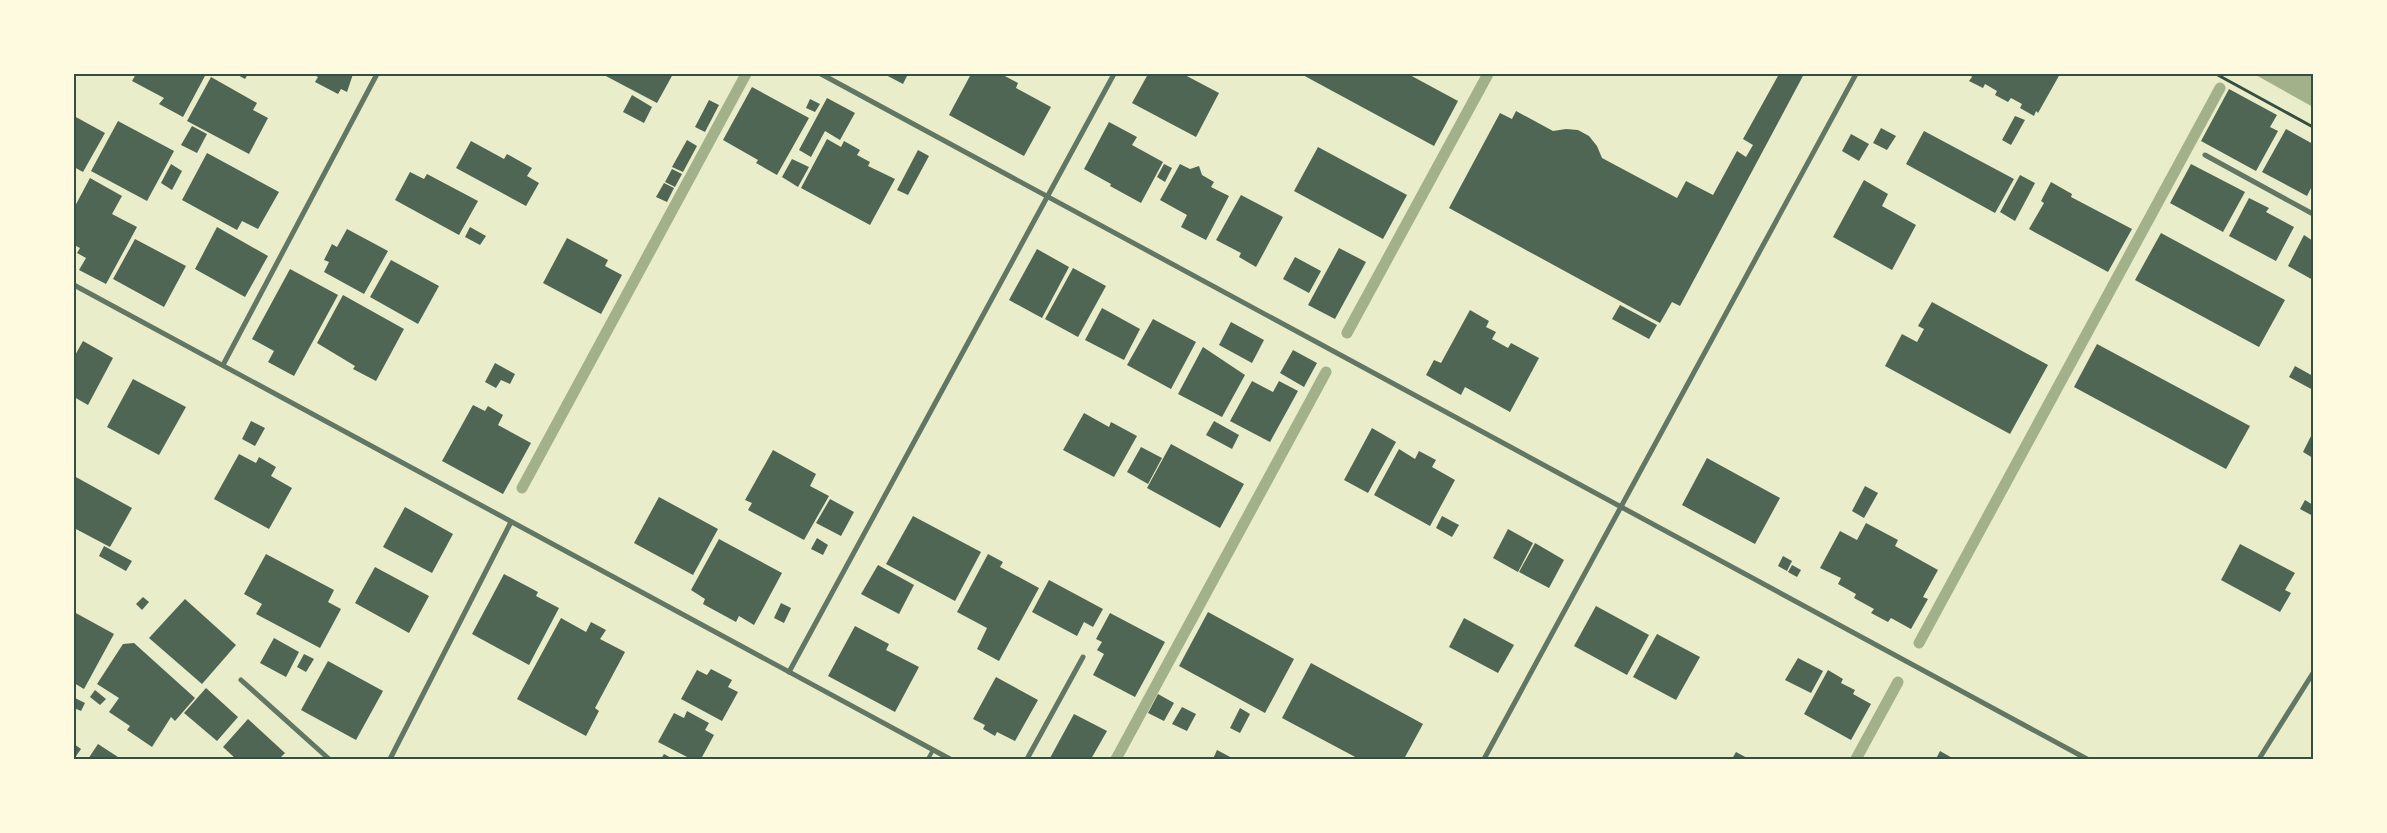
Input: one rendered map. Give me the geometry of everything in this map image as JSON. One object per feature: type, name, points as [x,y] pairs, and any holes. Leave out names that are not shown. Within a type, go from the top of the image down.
[{"type":"street","points":[[223,366],[377,74]]},
{"type":"street","points":[[821,74],[2087,759]]},
{"type":"street","points":[[789,672],[1114,74]]},
{"type":"street","points":[[1484,759],[1856,74]]},
{"type":"street","points":[[2205,155],[2313,214]]},
{"type":"street","points":[[74,285],[950,759]]},
{"type":"street","points":[[390,759],[511,522]]},
{"type":"street","points":[[1027,759],[1083,657]]},
{"type":"street","points":[[2259,759],[2313,673]]},
{"type":"street","points":[[242,680],[329,759]]},
{"type":"lane","points":[[928,759],[933,750]]},
{"type":"path","points":[[2216,74],[2313,127]]},
{"type":"shaded area","points":[[2254,74],[2313,74],[2313,107]]},
{"type":"building","points":[[136,74],[206,74],[183,117],[159,104],[164,98],[132,81]]},
{"type":"building","points":[[236,74],[248,74],[245,79]]},
{"type":"building","points":[[312,74],[353,74],[347,92],[341,89],[338,94],[315,82],[318,77]]},
{"type":"building","points":[[602,74],[673,74],[657,103]]},
{"type":"building","points":[[884,74],[908,74],[903,84]]},
{"type":"building","points":[[971,74],[1001,74],[1018,83],[1016,88],[1051,107],[1024,156],[949,115]]},
{"type":"building","points":[[1148,74],[1183,74],[1219,93],[1196,137],[1132,103]]},
{"type":"building","points":[[1301,74],[1408,74],[1458,101],[1434,146]]},
{"type":"building","points":[[1779,74],[1804,74],[1680,306],[1672,302],[1660,323],[1449,208],[1500,113],[1512,119],[1516,111],[1553,131],[1578,130],[1589,136],[1597,146],[1602,158],[1677,198],[1686,181],[1713,195],[1737,151],[1746,157],[1753,145],[1743,139]]},
{"type":"building","points":[[1970,74],[2060,74],[2038,113],[2036,111],[2034,116],[2020,108],[2022,104],[2011,98],[2008,102],[1995,95],[1997,91],[1985,84],[1983,88],[1969,81],[1972,77]]},
{"type":"building","points":[[211,77],[257,103],[253,110],[268,118],[249,154],[187,121]]},
{"type":"building","points":[[752,87],[809,118],[777,175],[756,163],[758,160],[723,140]]},
{"type":"building","points":[[2229,89],[2277,115],[2270,127],[2278,131],[2256,171],[2201,141]]},
{"type":"building","points":[[632,95],[652,107],[644,123],[623,112]]},
{"type":"building","points":[[827,98],[855,113],[840,140],[825,131],[811,157],[799,150]]},
{"type":"building","points":[[810,99],[820,104],[815,112],[806,108]]},
{"type":"building","points":[[709,100],[719,105],[705,132],[695,127]]},
{"type":"building","points":[[74,116],[105,133],[83,172],[74,167]]},
{"type":"building","points":[[2015,116],[2025,120],[2011,145],[2002,140]]},
{"type":"building","points":[[118,121],[174,151],[147,201],[91,171]]},
{"type":"building","points":[[1109,122],[1137,137],[1132,145],[1163,162],[1141,203],[1084,169]]},
{"type":"building","points":[[192,126],[207,134],[197,153],[181,145]]},
{"type":"building","points":[[1881,128],[1896,136],[1887,150],[1873,143]]},
{"type":"building","points":[[2286,129],[2313,144],[2313,184],[2307,196],[2262,172]]},
{"type":"building","points":[[1924,131],[2014,179],[1995,213],[1906,164]]},
{"type":"building","points":[[1851,134],[1869,144],[1859,161],[1842,151]]},
{"type":"building","points":[[827,139],[841,147],[844,141],[860,150],[857,155],[870,162],[868,166],[895,179],[870,225],[801,188]]},
{"type":"building","points":[[687,140],[697,146],[683,172],[672,167]]},
{"type":"building","points":[[471,141],[504,159],[507,154],[532,168],[527,176],[539,183],[526,206],[456,168]]},
{"type":"building","points":[[1318,147],[1407,195],[1383,239],[1294,191]]},
{"type":"building","points":[[918,150],[929,156],[908,195],[897,190]]},
{"type":"building","points":[[207,153],[279,192],[258,229],[242,221],[237,230],[182,200]]},
{"type":"building","points":[[792,159],[809,167],[798,187],[782,177]]},
{"type":"building","points":[[171,164],[182,171],[172,190],[161,183]]},
{"type":"building","points":[[1164,164],[1172,168],[1165,182],[1157,177]]},
{"type":"building","points":[[1180,164],[1190,169],[1199,166],[1202,175],[1214,182],[1211,187],[1229,196],[1206,240],[1181,227],[1187,215],[1160,200]]},
{"type":"building","points":[[2191,164],[2245,192],[2223,232],[2170,203]]},
{"type":"building","points":[[672,169],[682,174],[675,187],[665,182]]},
{"type":"building","points":[[410,172],[424,179],[427,174],[478,201],[459,235],[395,200]]},
{"type":"building","points":[[2020,175],[2035,183],[2015,221],[2000,212]]},
{"type":"building","points":[[90,178],[122,196],[112,214],[137,227],[106,284],[79,270],[86,258],[77,253],[80,248],[74,245],[74,208]]},
{"type":"building","points":[[1864,180],[1888,194],[1882,206],[1916,225],[1892,270],[1833,237]]},
{"type":"building","points":[[2051,182],[2072,194],[2071,197],[2132,229],[2108,272],[2029,229],[2044,203],[2041,201]]},
{"type":"building","points":[[664,183],[674,188],[667,202],[656,197]]},
{"type":"building","points":[[1241,195],[1283,217],[1256,267],[1239,257],[1241,253],[1216,240]]},
{"type":"building","points":[[2249,198],[2269,208],[2266,212],[2294,227],[2276,261],[2229,236]]},
{"type":"building","points":[[217,227],[268,256],[245,297],[195,269]]},
{"type":"building","points":[[470,227],[486,236],[480,245],[465,237]]},
{"type":"building","points":[[347,229],[388,251],[364,294],[324,272],[329,262],[324,260],[332,244],[337,247]]},
{"type":"building","points":[[2161,233],[2285,300],[2259,347],[2135,280]]},
{"type":"building","points":[[2304,235],[2313,241],[2313,280],[2288,266]]},
{"type":"building","points":[[567,238],[608,260],[605,266],[622,275],[601,314],[543,283]]},
{"type":"building","points":[[135,239],[186,266],[164,307],[113,279]]},
{"type":"building","points":[[1339,248],[1366,262],[1335,319],[1308,305]]},
{"type":"building","points":[[1037,249],[1069,267],[1042,318],[1009,300]]},
{"type":"building","points":[[1295,257],[1321,271],[1309,293],[1283,279]]},
{"type":"building","points":[[391,260],[439,286],[418,324],[370,297]]},
{"type":"building","points":[[1073,268],[1106,286],[1078,337],[1045,319]]},
{"type":"building","points":[[290,269],[338,295],[294,376],[268,362],[274,351],[252,339]]},
{"type":"building","points":[[343,295],[404,329],[376,381],[353,369],[355,366],[317,343]]},
{"type":"building","points":[[1932,302],[2048,365],[2010,434],[1885,366],[1902,334],[1917,342],[1924,329],[1918,326]]},
{"type":"building","points":[[1620,305],[1657,325],[1649,339],[1612,319]]},
{"type":"building","points":[[1102,308],[1140,329],[1124,360],[1085,340]]},
{"type":"building","points":[[1470,310],[1489,321],[1486,327],[1496,332],[1492,339],[1508,348],[1511,343],[1539,358],[1510,412],[1465,387],[1461,395],[1426,375],[1434,360],[1441,363]]},
{"type":"building","points":[[1153,319],[1196,342],[1171,389],[1127,365]]},
{"type":"building","points":[[1231,322],[1264,340],[1252,363],[1219,345]]},
{"type":"building","points":[[83,341],[113,358],[88,405],[74,397],[74,357]]},
{"type":"building","points":[[2097,344],[2250,426],[2226,469],[2074,387]]},
{"type":"building","points":[[1203,347],[1245,375],[1222,417],[1178,394]]},
{"type":"building","points":[[1293,350],[1317,363],[1304,387],[1280,373]]},
{"type":"building","points":[[495,363],[515,374],[510,384],[501,380],[496,388],[485,382]]},
{"type":"building","points":[[2295,366],[2313,376],[2313,390],[2289,377]]},
{"type":"building","points":[[133,379],[186,407],[159,455],[107,427]]},
{"type":"building","points":[[1252,381],[1273,392],[1279,381],[1298,391],[1270,442],[1230,421]]},
{"type":"building","points":[[473,405],[485,411],[488,406],[503,415],[498,425],[531,443],[503,494],[442,461]]},
{"type":"building","points":[[1084,413],[1109,427],[1111,422],[1137,436],[1114,477],[1063,450]]},
{"type":"building","points":[[251,421],[265,428],[255,446],[242,439]]},
{"type":"building","points":[[1214,421],[1239,435],[1232,449],[1206,435]]},
{"type":"building","points":[[1372,428],[1396,442],[1368,493],[1344,480]]},
{"type":"building","points":[[2313,432],[2313,458],[2303,452]]},
{"type":"building","points":[[1171,444],[1244,484],[1220,528],[1147,488]]},
{"type":"building","points":[[1141,447],[1162,458],[1148,484],[1127,472]]},
{"type":"building","points":[[1399,449],[1415,459],[1419,451],[1436,460],[1432,467],[1455,480],[1430,526],[1374,495]]},
{"type":"building","points":[[773,450],[816,474],[810,486],[829,496],[804,540],[748,510],[752,503],[745,500]]},
{"type":"building","points":[[239,454],[256,463],[259,457],[276,467],[271,476],[292,488],[269,529],[214,499]]},
{"type":"building","points":[[1707,458],[1780,498],[1755,544],[1682,505]]},
{"type":"building","points":[[74,476],[132,508],[110,547],[74,528]]},
{"type":"building","points":[[1865,486],[1878,493],[1864,518],[1852,511]]},
{"type":"building","points":[[659,497],[718,529],[693,575],[634,543]]},
{"type":"building","points":[[830,499],[854,512],[841,536],[816,523]]},
{"type":"building","points":[[2305,500],[2313,505],[2313,516],[2300,509]]},
{"type":"building","points":[[405,507],[453,534],[432,573],[383,547]]},
{"type":"building","points":[[913,516],[981,552],[955,601],[886,564]]},
{"type":"building","points":[[1442,516],[1459,525],[1452,537],[1436,528]]},
{"type":"building","points":[[1866,523],[1898,540],[1895,546],[1938,570],[1923,597],[1928,599],[1911,629],[1891,618],[1888,622],[1871,613],[1874,609],[1854,598],[1856,594],[1838,584],[1841,578],[1820,568],[1840,531],[1857,540]]},
{"type":"building","points":[[1508,529],[1533,543],[1518,572],[1493,558]]},
{"type":"building","points":[[817,538],[828,545],[823,555],[811,549]]},
{"type":"building","points":[[719,539],[782,573],[754,625],[739,616],[736,622],[703,604],[705,599],[691,590]]},
{"type":"building","points":[[1535,543],[1564,560],[1549,588],[1519,572]]},
{"type":"building","points":[[2240,544],[2295,573],[2285,590],[2291,593],[2280,612],[2221,580]]},
{"type":"building","points":[[104,546],[132,561],[126,571],[99,556]]},
{"type":"building","points":[[266,554],[334,590],[328,602],[341,609],[320,648],[256,614],[262,604],[244,594]]},
{"type":"building","points":[[988,554],[1003,562],[1000,567],[1039,588],[999,661],[977,649],[987,628],[957,612]]},
{"type":"building","points":[[1783,556],[1792,561],[1787,571],[1778,566]]},
{"type":"building","points":[[878,565],[914,585],[899,614],[861,594]]},
{"type":"building","points":[[1792,565],[1801,570],[1797,577],[1788,572]]},
{"type":"building","points":[[375,567],[429,596],[409,633],[355,603]]},
{"type":"building","points":[[504,574],[538,592],[536,596],[559,608],[529,665],[472,634]]},
{"type":"building","points":[[1049,580],[1103,609],[1093,627],[1084,622],[1077,636],[1032,612]]},
{"type":"building","points":[[143,597],[149,602],[142,610],[136,604]]},
{"type":"building","points":[[185,599],[236,645],[202,684],[149,638]]},
{"type":"building","points":[[781,603],[791,608],[784,623],[774,618]]},
{"type":"building","points":[[1596,606],[1649,635],[1627,675],[1574,646]]},
{"type":"building","points":[[74,612],[114,634],[84,689],[74,683]]},
{"type":"building","points":[[1208,612],[1294,659],[1265,713],[1179,666]]},
{"type":"building","points":[[1110,613],[1165,642],[1135,697],[1093,675],[1104,654],[1097,650],[1102,642],[1096,639]]},
{"type":"building","points":[[561,618],[586,632],[591,622],[606,630],[600,639],[625,652],[595,708],[599,711],[586,736],[517,699]]},
{"type":"building","points":[[1464,618],[1514,645],[1498,673],[1449,647]]},
{"type":"building","points":[[855,626],[889,644],[886,650],[919,667],[895,712],[828,676]]},
{"type":"building","points":[[1657,634],[1700,657],[1676,700],[1633,677]]},
{"type":"building","points":[[274,638],[299,652],[286,677],[260,663]]},
{"type":"building","points":[[134,643],[195,698],[175,721],[171,717],[152,747],[127,730],[130,726],[109,712],[119,698],[97,684],[123,644]]},
{"type":"building","points":[[304,654],[314,659],[306,672],[297,667]]},
{"type":"building","points":[[1798,658],[1823,671],[1811,693],[1785,680]]},
{"type":"building","points":[[328,661],[383,691],[356,740],[301,710]]},
{"type":"building","points":[[1311,663],[1423,724],[1404,759],[1359,759],[1282,718]]},
{"type":"building","points":[[711,669],[732,680],[728,687],[738,692],[722,721],[681,699],[697,670],[707,675]]},
{"type":"building","points":[[1828,670],[1843,679],[1841,683],[1855,690],[1853,694],[1871,704],[1851,740],[1804,714]]},
{"type":"building","points":[[996,677],[1038,700],[1015,741],[997,732],[995,736],[983,729],[985,725],[973,719]]},
{"type":"building","points":[[206,688],[238,717],[217,741],[184,713]]},
{"type":"building","points":[[95,690],[106,699],[100,705],[90,697]]},
{"type":"building","points":[[1158,694],[1174,703],[1164,721],[1148,713]]},
{"type":"building","points":[[75,698],[85,703],[81,711],[74,708]]},
{"type":"building","points":[[1182,707],[1196,714],[1187,731],[1172,724]]},
{"type":"building","points":[[1240,708],[1250,714],[1240,733],[1230,728]]},
{"type":"building","points":[[687,711],[709,723],[705,730],[714,735],[701,759],[691,759],[658,742],[674,713],[684,718]]},
{"type":"building","points":[[1074,714],[1107,731],[1091,759],[1050,758]]},
{"type":"building","points":[[248,719],[285,753],[279,759],[236,759],[223,747]]},
{"type":"building","points":[[74,744],[81,749],[74,759]]},
{"type":"building","points":[[98,744],[118,757],[117,759],[88,759]]},
{"type":"building","points":[[1217,750],[1234,759],[1213,759]]},
{"type":"building","points":[[1940,751],[1954,759],[1936,759]]},
{"type":"building","points":[[1736,752],[1749,759],[1732,759]]},
{"type":"building","points":[[664,754],[673,759],[661,759]]},
{"type":"waterway","points":[[522,488],[746,74]]},
{"type":"waterway","points":[[1347,333],[1488,74]]},
{"type":"waterway","points":[[1919,643],[2220,88]]},
{"type":"waterway","points":[[1116,759],[1326,372]]},
{"type":"waterway","points":[[1856,759],[1898,682]]}]
